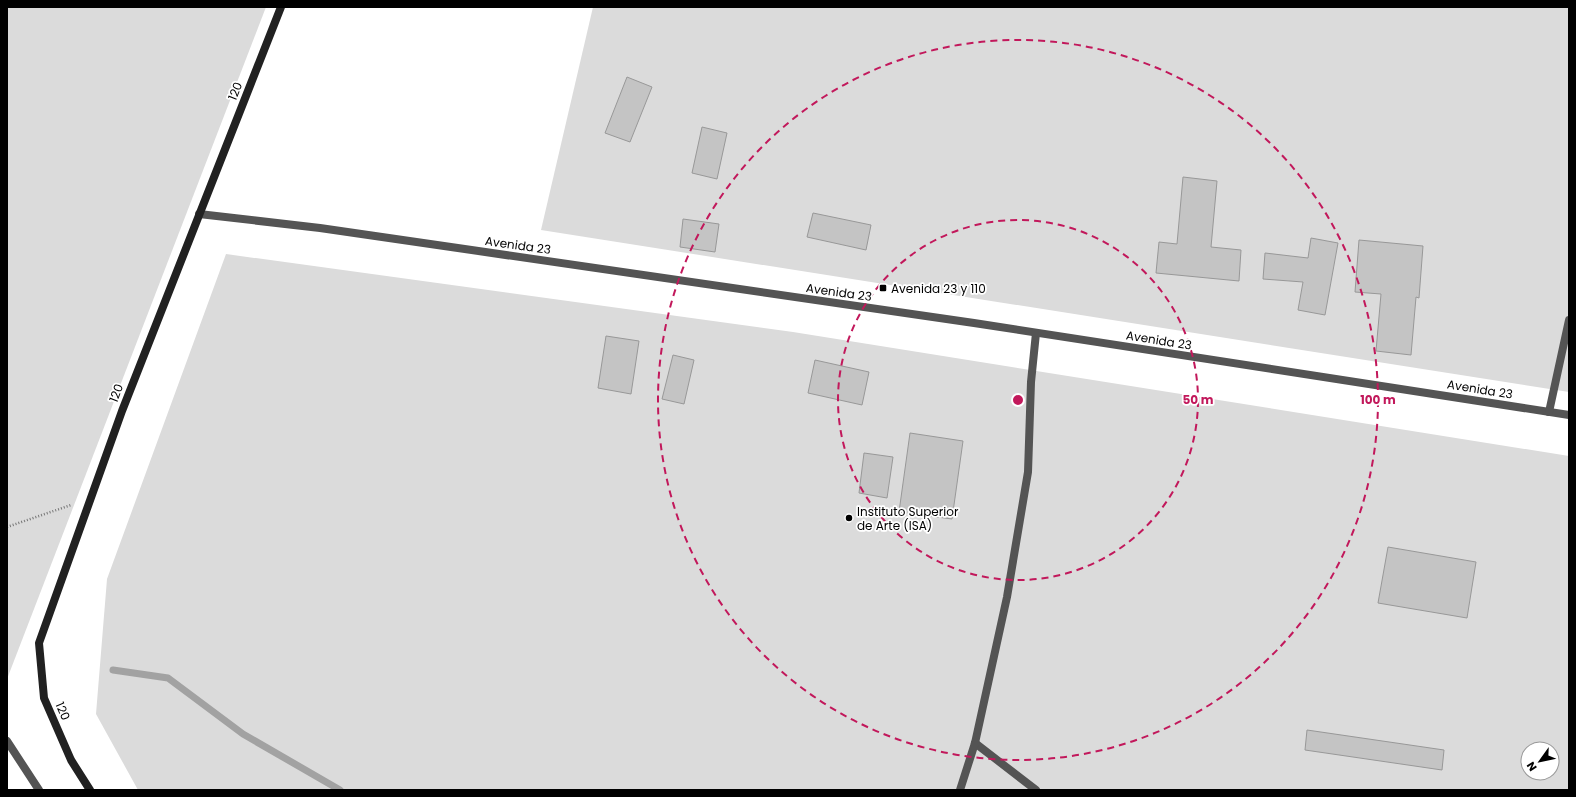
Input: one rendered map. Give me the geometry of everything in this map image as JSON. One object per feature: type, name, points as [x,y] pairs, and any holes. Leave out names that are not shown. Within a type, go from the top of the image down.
[{"type":"main road","name":"120","points":[[90,790],[71,760],[44,698],[39,643],[122,411],[282,7]]},
{"type":"street","name":"Avenida 23","points":[[199,214],[328,229],[1036,333],[1569,415]]},
{"type":"street","points":[[1549,412],[1569,320]]},
{"type":"street","points":[[960,790],[975,743],[1007,597],[1028,472],[1031,382],[1036,333]]},
{"type":"street","points":[[7,741],[39,790]]},
{"type":"street","points":[[975,743],[1036,790]]},
{"type":"path","points":[[7,527],[91,498]]},
{"type":"shaded area","points":[[7,7],[266,7],[7,679]]},
{"type":"shaded area","points":[[593,7],[1569,7],[1569,392],[541,230]]},
{"type":"shaded area","name":"Instituto Superior de Arte (ISA)","points":[[226,254],[793,332],[1569,456],[1569,790],[138,790],[96,714],[107,579]]},
{"type":"building","points":[[627,77],[652,87],[630,142],[605,133]]},
{"type":"building","points":[[702,127],[727,133],[717,179],[692,173]]},
{"type":"building","points":[[1183,177],[1217,181],[1211,247],[1241,250],[1239,281],[1156,273],[1159,242],[1177,244]]},
{"type":"building","points":[[813,213],[871,225],[866,250],[807,237]]},
{"type":"building","points":[[683,219],[719,224],[715,252],[680,247]]},
{"type":"building","points":[[1311,238],[1338,243],[1325,315],[1298,310],[1303,282],[1263,279],[1265,253],[1308,258]]},
{"type":"building","points":[[1359,240],[1423,246],[1419,298],[1416,297],[1411,355],[1376,351],[1381,294],[1355,292]]},
{"type":"building","points":[[606,336],[639,341],[631,394],[598,388]]},
{"type":"building","points":[[673,355],[694,360],[684,404],[662,399]]},
{"type":"building","points":[[815,360],[869,372],[862,405],[808,393]]},
{"type":"building","points":[[910,433],[963,441],[952,519],[899,512]]},
{"type":"building","points":[[864,453],[893,457],[887,498],[859,493]]},
{"type":"building","points":[[1388,547],[1476,562],[1467,618],[1378,603]]},
{"type":"building","points":[[1307,730],[1444,750],[1442,770],[1305,750]]},
{"type":"waterway","points":[[113,670],[168,678],[243,734],[340,790]]},
{"type":"place","name":"Avenida 23 y 110","points":[[883,288]]},
{"type":"place","name":"Instituto Superior de Arte (ISA)","points":[[849,518]]}]
